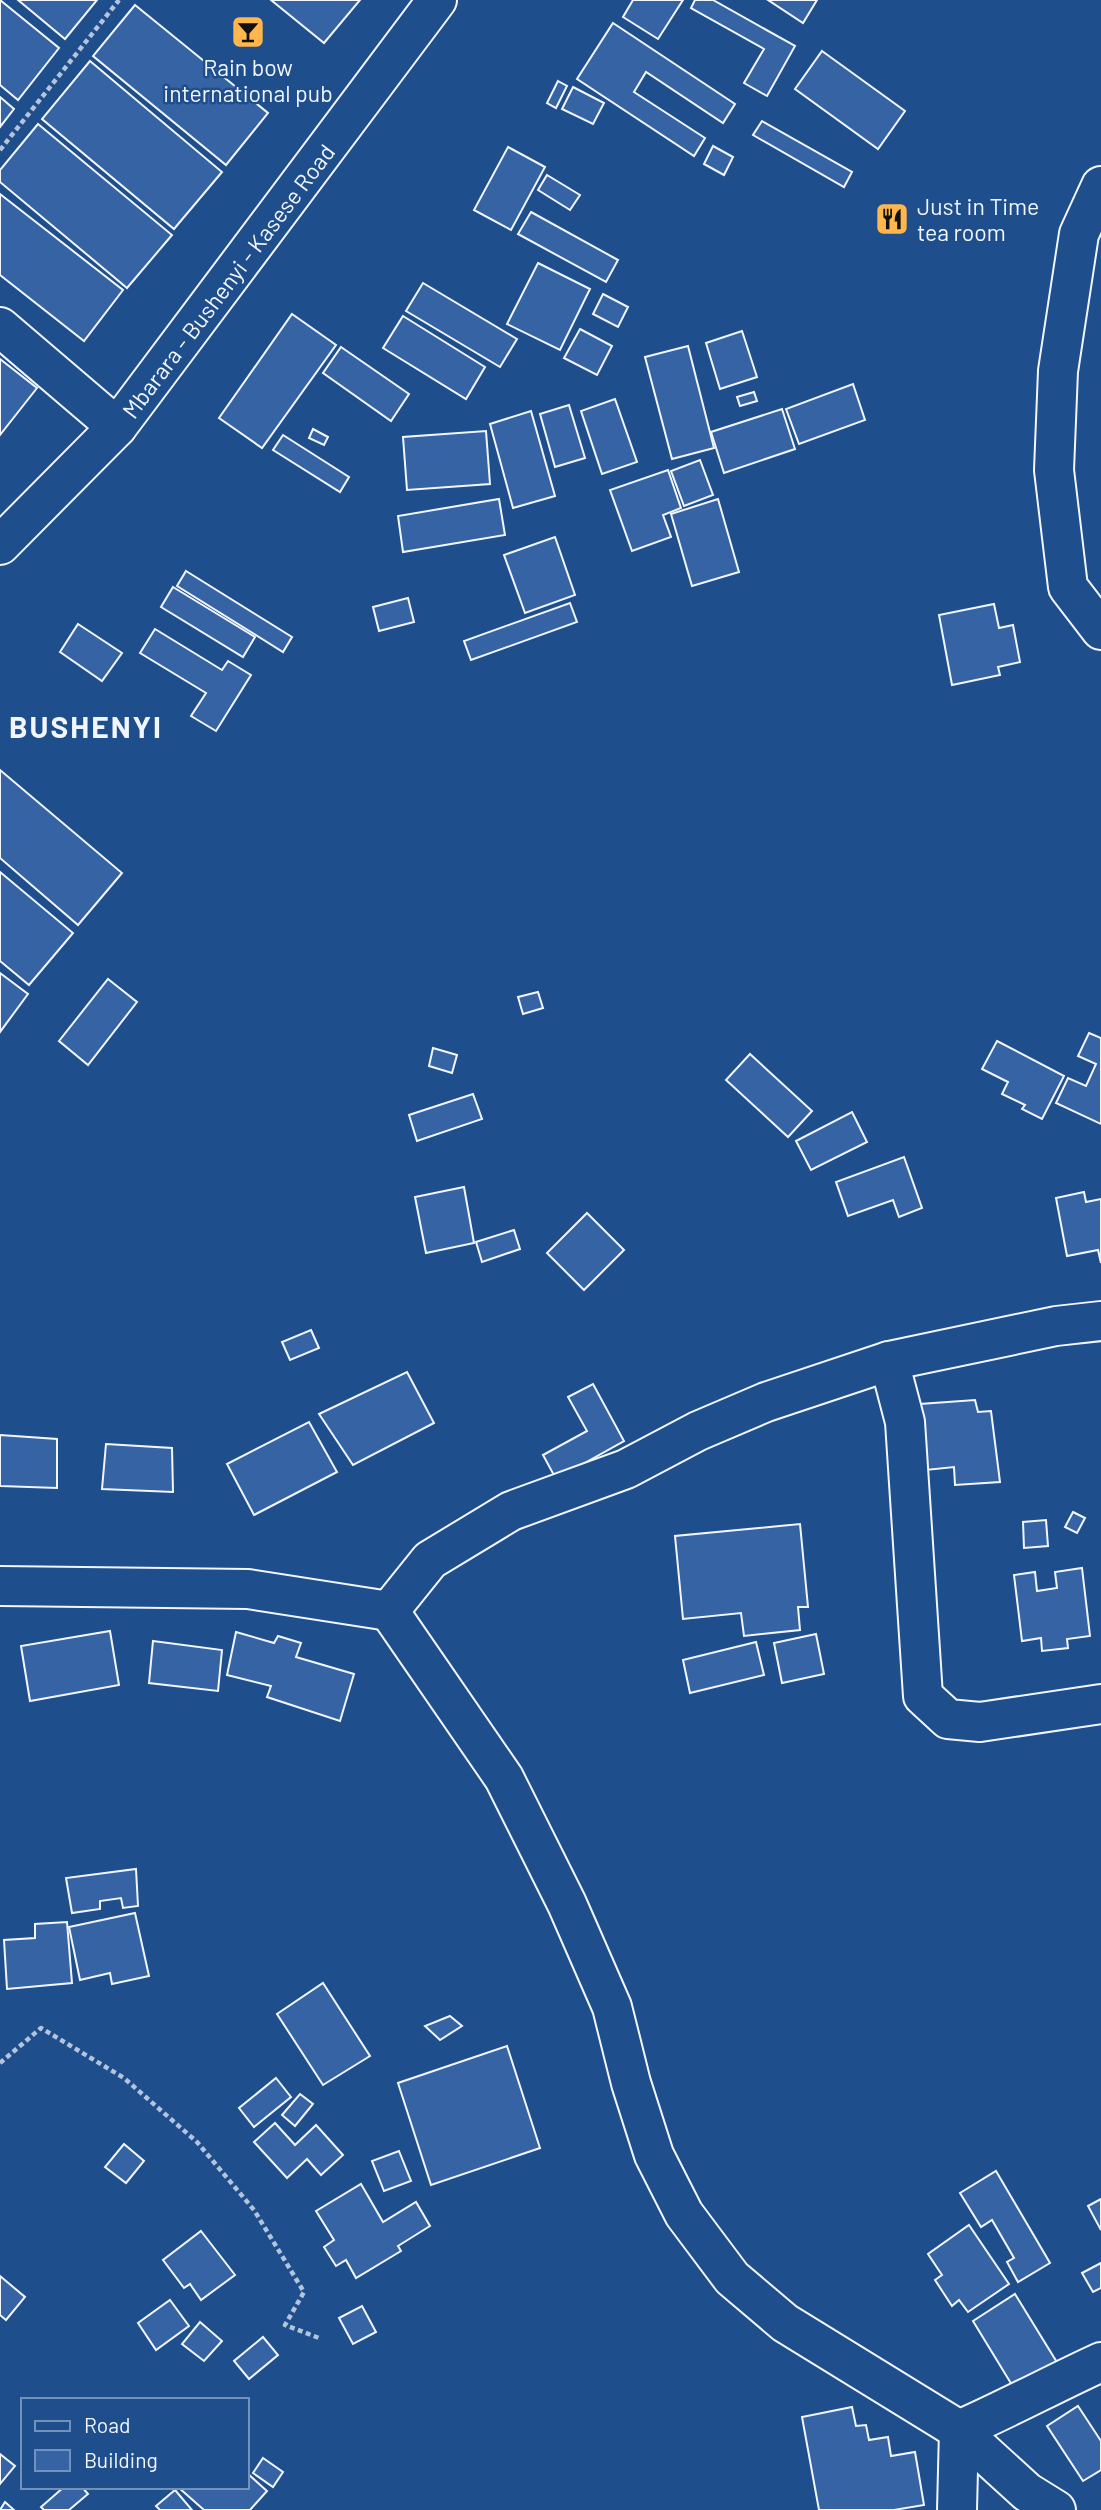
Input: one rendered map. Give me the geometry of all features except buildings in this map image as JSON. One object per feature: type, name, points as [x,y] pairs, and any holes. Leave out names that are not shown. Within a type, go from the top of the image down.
[{"type":"street","name":"Mbarara - Bushenyi - Kasese Road","points":[[0,545],[117,427],[437,0]]},
{"type":"street","points":[[1101,186],[1079,234],[1058,370],[1054,470],[1068,587],[1101,630]]},
{"type":"street","points":[[0,327],[117,427]]},
{"type":"street","points":[[390,1611],[430,1560],[511,1511],[626,1469],[698,1431],[766,1402],[889,1361],[1056,1326],[1101,1321]]},
{"type":"street","points":[[889,1361],[905,1422],[923,1696],[948,1719],[980,1722],[1101,1704]]},
{"type":"street","points":[[0,1586],[248,1589],[390,1611],[504,1778],[567,1904],[612,2007],[631,2083],[654,2155],[684,2214],[732,2277],[785,2323],[958,2430],[1027,2492],[1056,2510]]},
{"type":"street","points":[[958,2430],[1019,2404],[1055,2382],[1101,2362]]},
{"type":"street","points":[[957,2510],[958,2430]]},
{"type":"path","points":[[0,150],[119,0]]},
{"type":"path","points":[[0,2063],[41,2028],[124,2078],[197,2142],[254,2210],[304,2292],[285,2325],[319,2337]]},
{"type":"place","name":"Rain bow international pub","points":[[248,32]]},
{"type":"place","name":"Just in Time tea room","points":[[892,219]]},
{"type":"district","name":"BUSHENYI","points":[[86,726]]}]
